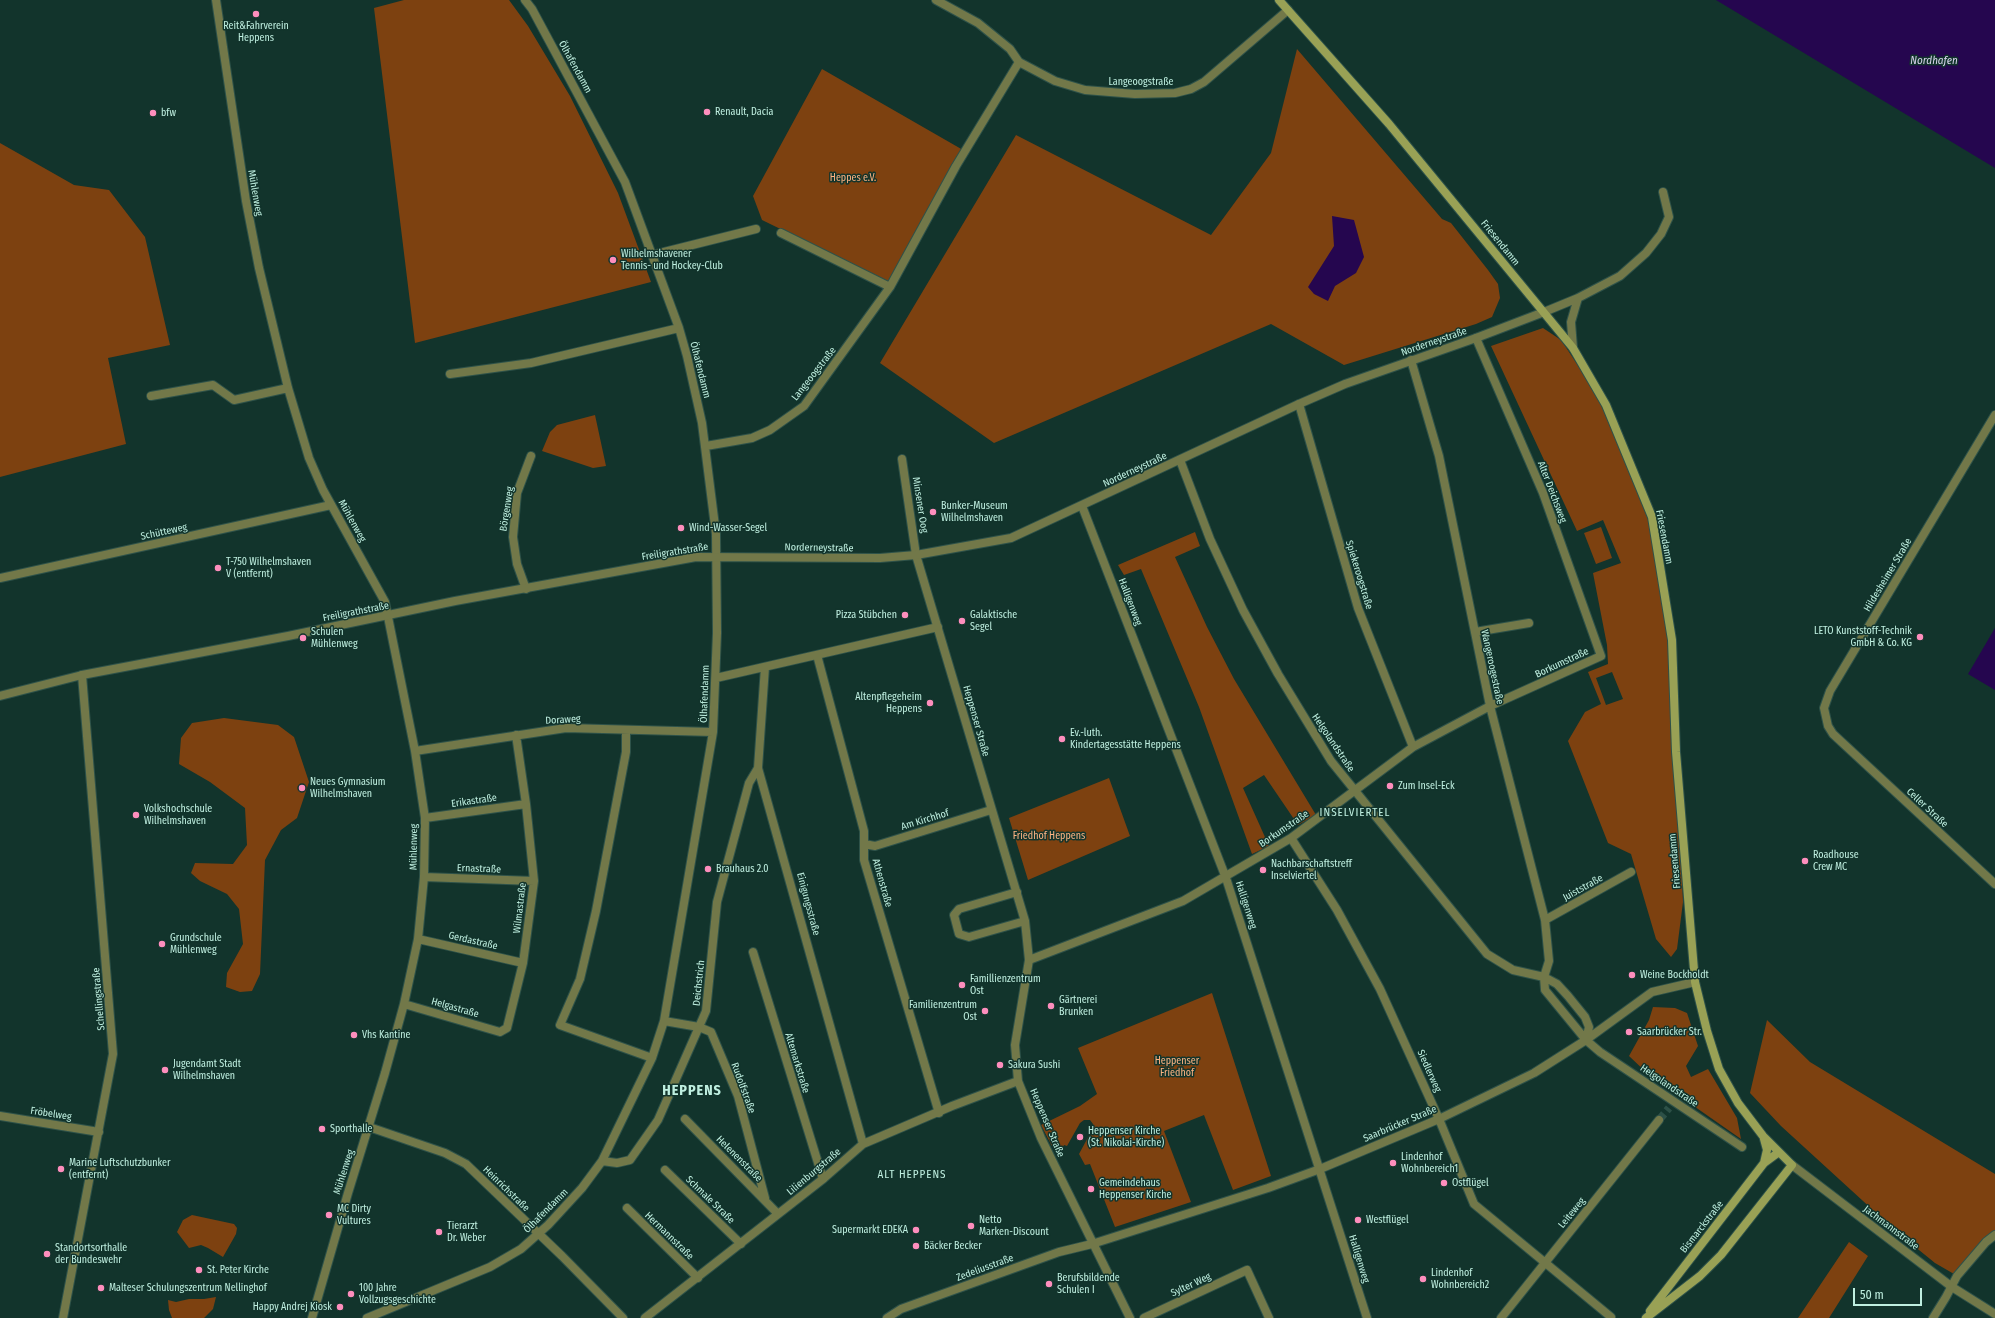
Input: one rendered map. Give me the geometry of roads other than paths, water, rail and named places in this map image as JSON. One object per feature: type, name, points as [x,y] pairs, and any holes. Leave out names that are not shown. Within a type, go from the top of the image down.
[{"type":"main road","name":"Friesendamm","points":[[1279,0],[1389,124],[1544,312],[1573,348],[1606,405],[1652,517],[1672,640],[1676,752],[1695,982],[1707,1031],[1719,1069],[1738,1102],[1763,1136],[1779,1152]]},
{"type":"main road","name":"Friesendamm","points":[[1763,1136],[1768,1150],[1764,1163]]},
{"type":"main road","name":"Bismarckstraße","points":[[1645,1318],[1764,1163],[1779,1152]]},
{"type":"main road","name":"Jachmannstraße","points":[[1779,1152],[1792,1165]]},
{"type":"main road","name":"Bismarckstraße","points":[[1645,1318],[1700,1276],[1721,1255],[1792,1165]]},
{"type":"street","name":"Mühlenweg","points":[[216,0],[246,201],[259,268],[288,388],[309,458],[331,505],[385,602],[415,751],[425,818],[424,877],[418,939],[404,1004],[312,1318]]},
{"type":"street","name":"Ölhafendamm","points":[[367,1318],[490,1267],[522,1249],[538,1235],[582,1188],[602,1161],[652,1058],[664,1021],[713,732],[716,678],[716,534],[706,446],[695,386],[679,328],[625,182],[532,8],[525,0]]},
{"type":"street","name":"Langeoogstraße","points":[[936,0],[978,23],[1010,49],[1019,62],[1055,81],[1085,90],[1135,94],[1175,93],[1190,89],[1204,82],[1288,10]]},
{"type":"street","name":"Langeoogstraße","points":[[706,446],[727,444],[752,438],[770,430],[804,406],[890,287],[956,166],[1019,62]]},
{"type":"street","name":"Norderneystraße","points":[[717,556],[840,559],[916,555],[1011,538],[1345,384],[1476,338],[1544,312],[1578,298],[1620,276],[1633,266],[1650,249],[1661,234],[1669,217],[1663,192]]},
{"type":"street","points":[[652,255],[756,229]]},
{"type":"street","points":[[781,233],[890,287]]},
{"type":"street","points":[[1573,348],[1571,322],[1578,298]]},
{"type":"street","points":[[450,374],[531,363],[679,328]]},
{"type":"street","name":"Alter Deichsweg","points":[[1476,338],[1543,492],[1600,656]]},
{"type":"street","name":"Wangeroogestraße","points":[[1411,360],[1439,456],[1490,706],[1545,920],[1549,961],[1544,977]]},
{"type":"street","points":[[150,396],[213,385],[234,400],[288,388]]},
{"type":"street","name":"Spiekeroogstraße","points":[[1299,404],[1358,608],[1413,747]]},
{"type":"street","name":"Hildesheimer Straße","points":[[1846,746],[1828,726],[1824,708],[1827,698],[1995,415]]},
{"type":"street","name":"Börgenweg","points":[[526,589],[518,564],[513,537],[517,493],[531,456]]},
{"type":"street","name":"Minsener Oog","points":[[902,459],[916,555]]},
{"type":"street","name":"Helgolandstraße","points":[[1180,460],[1210,539],[1243,610],[1304,718],[1331,761],[1487,954],[1513,970],[1544,977],[1557,984],[1585,1017],[1589,1027],[1586,1040]]},
{"type":"street","name":"Schütteweg","points":[[0,578],[331,505]]},
{"type":"street","name":"Halligenweg","points":[[1082,506],[1226,878],[1367,1318]]},
{"type":"street","name":"Heppenser Straße","points":[[916,555],[1025,921],[1029,960],[1015,1045],[1018,1081],[1041,1138],[1092,1244],[1130,1318]]},
{"type":"street","name":"Freiligrathstraße","points":[[0,696],[82,675],[696,557],[717,556]]},
{"type":"street","points":[[1475,632],[1529,623]]},
{"type":"street","points":[[716,678],[938,627]]},
{"type":"street","name":"Athenstraße","points":[[817,655],[864,830],[864,860],[939,1113]]},
{"type":"street","name":"Borkumstraße","points":[[1029,960],[1183,901],[1226,878],[1291,838],[1413,747],[1490,706],[1600,656]]},
{"type":"street","name":"Einigungsstraße","points":[[765,667],[758,768],[863,1144]]},
{"type":"street","name":"Schellingstraße","points":[[63,1318],[113,1054],[82,675]]},
{"type":"street","name":"Doraweg","points":[[415,751],[566,728],[626,731],[713,732]]},
{"type":"street","points":[[626,731],[626,752],[596,911],[580,979],[560,1025],[652,1058]]},
{"type":"street","name":"Wilmastraße","points":[[500,1032],[507,1028],[523,963],[534,881],[526,804],[516,735]]},
{"type":"street","name":"Celler Straße","points":[[1846,746],[1995,884]]},
{"type":"street","name":"Deichstrich","points":[[602,1161],[617,1163],[630,1160],[658,1120],[706,1010],[717,902],[749,783],[758,768]]},
{"type":"street","name":"Erikastraße","points":[[425,818],[526,804]]},
{"type":"street","name":"Am Kirchhof","points":[[864,844],[875,846],[991,810]]},
{"type":"street","name":"Siedlerweg","points":[[1291,838],[1337,910],[1380,989],[1440,1119],[1474,1204],[1611,1317]]},
{"type":"street","name":"Juiststraße","points":[[1545,920],[1631,872]]},
{"type":"street","name":"Ernastraße","points":[[424,877],[534,881]]},
{"type":"street","points":[[1017,892],[959,909],[954,915],[959,934],[969,937],[1025,921]]},
{"type":"street","name":"Gerdastraße","points":[[418,939],[523,963]]},
{"type":"street","name":"Altemarkstraße","points":[[753,952],[823,1178]]},
{"type":"street","name":"Helgolandstraße","points":[[1544,977],[1546,990],[1586,1040],[1672,1105],[1742,1147]]},
{"type":"street","name":"Saarbrücker Straße","points":[[1092,1244],[1268,1188],[1320,1169],[1440,1119],[1534,1073],[1586,1040],[1652,992],[1695,982]]},
{"type":"street","name":"Helgastraße","points":[[404,1004],[500,1032]]},
{"type":"street","name":"Rudolfstraße","points":[[664,1021],[699,1027],[711,1032],[738,1096],[765,1198]]},
{"type":"street","name":"Lilienburgstraße","points":[[645,1318],[741,1244],[863,1144],[939,1113],[952,1106],[1018,1081]]},
{"type":"street","name":"Fröbelweg","points":[[0,1116],[99,1132]]},
{"type":"street","name":"Helenenstraße","points":[[685,1119],[765,1198],[778,1214]]},
{"type":"street","name":"Leiteweg","points":[[1501,1318],[1659,1120]]},
{"type":"street","name":"Heinrichstraße","points":[[369,1127],[445,1153],[466,1164],[623,1318]]},
{"type":"street","name":"Jachmannstraße","points":[[1792,1165],[1952,1287],[1995,1314]]},
{"type":"street","name":"Schmale Straße","points":[[665,1170],[741,1244]]},
{"type":"street","name":"Hermannstraße","points":[[627,1208],[698,1278]]},
{"type":"street","points":[[1933,1318],[1957,1276],[1986,1242],[1995,1235]]},
{"type":"street","name":"Zedeliusstraße","points":[[887,1318],[907,1307],[1059,1252],[1092,1244]]},
{"type":"street","name":"Sylter Weg","points":[[1144,1318],[1247,1270],[1269,1318]]},
{"type":"water","name":"Nordhafen","points":[[1716,0],[1995,0],[1995,168]]},
{"type":"water","points":[[1332,216],[1354,220],[1364,257],[1356,273],[1335,286],[1328,301],[1314,294],[1308,287],[1334,246]]},
{"type":"water","points":[[1995,628],[1995,690],[1968,674]]},
{"type":"tunnel","points":[[1659,1120],[1669,1108]]},
{"type":"place","name":"Reit&Fahrverein Heppens","points":[[256,14]]},
{"type":"place","name":"Renault, Dacia","points":[[707,112]]},
{"type":"place","name":"bfw","points":[[153,113]]},
{"type":"place","name":"Wilhelmshavener Tennis- und Hockey-Club","points":[[613,260]]},
{"type":"place","name":"Bunker-Museum Wilhelmshaven","points":[[933,512]]},
{"type":"place","name":"Wind-Wasser-Segel","points":[[681,528]]},
{"type":"place","name":"T-750 Wilhelmshaven V (entfernt)","points":[[218,568]]},
{"type":"place","name":"Pizza Stübchen","points":[[905,615]]},
{"type":"place","name":"Galaktische Segel","points":[[962,621]]},
{"type":"place","name":"LETO Kunststoff-Technik GmbH & Co. KG","points":[[1920,637]]},
{"type":"place","name":"Schulen Mühlenweg","points":[[303,638]]},
{"type":"place","name":"Altenpflegeheim Heppens","points":[[930,703]]},
{"type":"place","name":"Ev.-luth. Kindertagesstätte Heppens","points":[[1062,739]]},
{"type":"place","name":"Zum Insel-Eck","points":[[1390,786]]},
{"type":"place","name":"Neues Gymnasium Wilhelmshaven","points":[[302,788]]},
{"type":"place","name":"Volkshochschule Wilhelmshaven","points":[[136,815]]},
{"type":"place","name":"Roadhouse Crew MC","points":[[1805,861]]},
{"type":"place","name":"Brauhaus 2.0","points":[[708,869]]},
{"type":"place","name":"Nachbarschaftstreff Inselviertel","points":[[1263,870]]},
{"type":"place","name":"Grundschule Mühlenweg","points":[[162,944]]},
{"type":"place","name":"Weine Bockholdt","points":[[1632,975]]},
{"type":"place","name":"Famillienzentrum Ost","points":[[962,985]]},
{"type":"place","name":"Gärtnerei Brunken","points":[[1051,1006]]},
{"type":"place","name":"Familienzentrum Ost","points":[[985,1011]]},
{"type":"place","name":"Saarbrücker Str.","points":[[1629,1032]]},
{"type":"place","name":"Vhs Kantine","points":[[354,1035]]},
{"type":"place","name":"Sakura Sushi","points":[[1000,1065]]},
{"type":"place","name":"Jugendamt Stadt Wilhelmshaven","points":[[165,1070]]},
{"type":"place","name":"Sporthalle","points":[[322,1129]]},
{"type":"place","name":"Heppenser Kirche (St. Nikolai-Kirche)","points":[[1080,1137]]},
{"type":"place","name":"Lindenhof Wohnbereich1","points":[[1393,1163]]},
{"type":"place","name":"Marine Luftschutzbunker (entfernt)","points":[[61,1169]]},
{"type":"place","name":"Ostflügel","points":[[1444,1183]]},
{"type":"place","name":"Gemeindehaus Heppenser Kirche","points":[[1091,1189]]},
{"type":"place","name":"MC Dirty Vultures","points":[[329,1215]]},
{"type":"place","name":"Westflügel","points":[[1358,1220]]},
{"type":"place","name":"Netto Marken-Discount","points":[[971,1226]]},
{"type":"place","name":"Supermarkt EDEKA","points":[[916,1230]]},
{"type":"place","name":"Tierarzt Dr. Weber","points":[[439,1232]]},
{"type":"place","name":"Bäcker Becker","points":[[916,1246]]},
{"type":"place","name":"Standortsorthalle der Bundeswehr","points":[[47,1254]]},
{"type":"place","name":"St. Peter Kirche","points":[[199,1270]]},
{"type":"place","name":"Lindenhof Wohnbereich2","points":[[1423,1279]]},
{"type":"place","name":"Berufsbildende Schulen I","points":[[1049,1284]]},
{"type":"place","name":"Malteser Schulungszentrum Nellinghof","points":[[101,1288]]},
{"type":"place","name":"100 Jahre Vollzugsgeschichte","points":[[351,1294]]},
{"type":"place","name":"Happy Andrej Kiosk","points":[[340,1307]]},
{"type":"district","name":"INSELVIERTEL","points":[[1355,813]]},
{"type":"district","name":"HEPPENS","points":[[692,1091]]},
{"type":"district","name":"ALT HEPPENS","points":[[912,1175]]},
{"type":"park label","name":"Heppes e.V.","points":[[853,178]]},
{"type":"park label","name":"Friedhof Heppens","points":[[1049,836]]},
{"type":"park label","name":"Heppenser Friedhof","points":[[1177,1066]]}]
